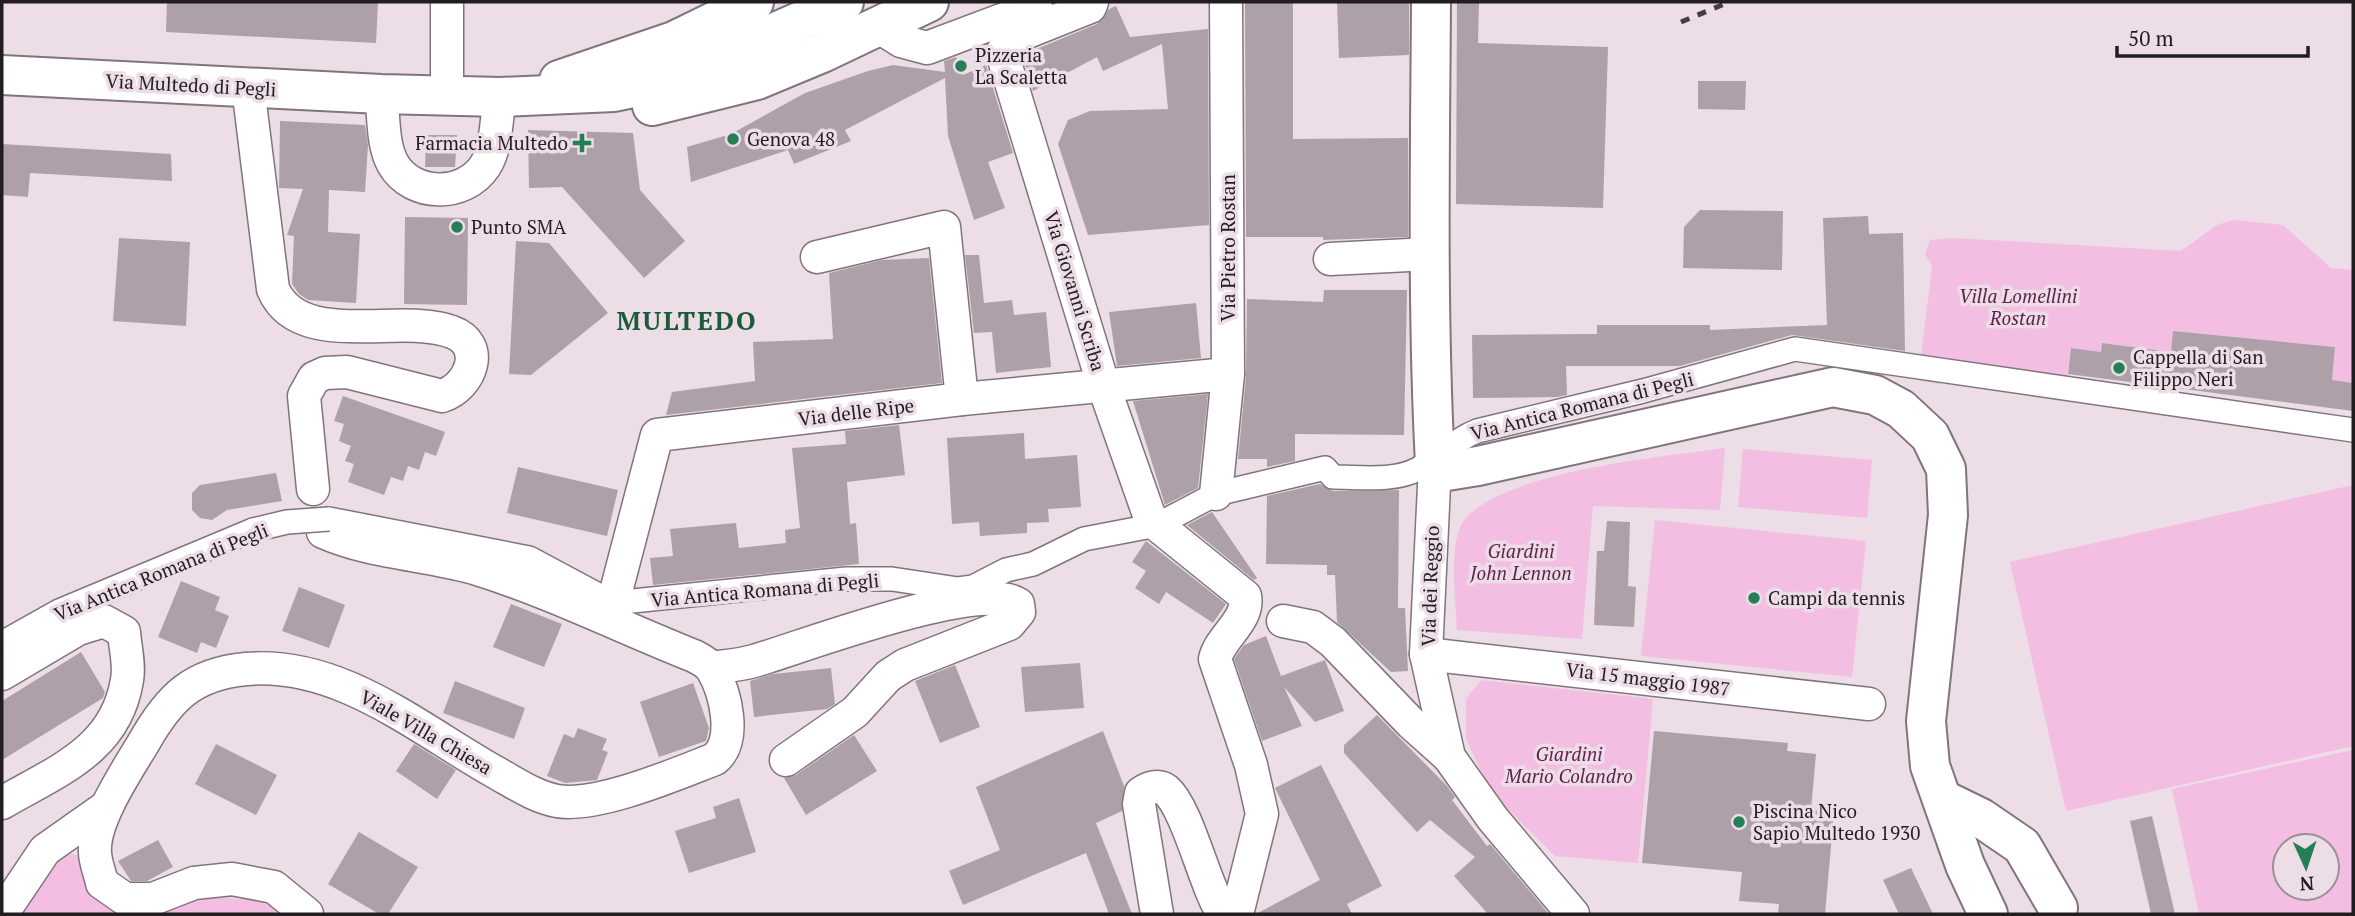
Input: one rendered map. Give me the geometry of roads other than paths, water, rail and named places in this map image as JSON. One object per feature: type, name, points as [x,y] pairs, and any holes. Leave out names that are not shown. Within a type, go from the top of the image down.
[{"type":"main road","name":"Via Multedo di Pegli","points":[[514,96],[570,74],[607,65],[674,41],[754,2]]},
{"type":"main road","name":"Via Multedo di Pegli","points":[[2,75],[447,96],[614,92],[662,82],[793,14],[844,2]]},
{"type":"main road","name":"Via Multedo di Pegli","points":[[514,96],[563,107],[603,110],[657,105],[757,80],[822,53],[929,2]]},
{"type":"main road","points":[[1431,2],[1430,416],[1435,461],[1447,471],[1478,466],[1833,387],[1875,395],[1901,408],[1930,436],[1946,469],[1948,516],[1926,721],[1930,766],[1965,864],[1988,914]]},
{"type":"main road","points":[[793,14],[790,37],[806,50],[822,53]]},
{"type":"main road","points":[[1942,799],[1981,818],[2022,846],[2058,908]]},
{"type":"street","points":[[447,2],[447,96]]},
{"type":"street","points":[[876,25],[901,41],[927,48],[1051,2]]},
{"type":"street","name":"Via Giovanni Scriba","points":[[1092,2],[1090,7],[1010,39],[1002,53],[1104,387],[1144,503],[1157,525]]},
{"type":"street","name":"Via Pietro Rostan","points":[[1216,494],[1227,374],[1226,2]]},
{"type":"street","points":[[248,87],[273,289],[286,310],[308,321],[413,326],[453,332],[461,337],[471,356],[471,367],[462,386],[442,396],[348,372],[325,373],[314,378],[304,396],[313,489]]},
{"type":"street","points":[[381,94],[386,147],[393,164],[413,182],[438,190],[464,183],[485,166],[514,96]]},
{"type":"street","points":[[817,257],[944,227],[962,399]]},
{"type":"street","points":[[1330,259],[1429,254]]},
{"type":"street","name":"Via Antica Romana di Pegli","points":[[613,603],[846,579],[892,579],[957,589],[973,587],[1006,570],[1033,564],[1084,539],[1157,525],[1216,494],[1325,468],[1333,477],[1388,478],[1417,470],[1435,461],[1458,438],[1477,431],[1643,391],[1795,349],[2353,430]]},
{"type":"street","name":"Via delle Ripe","points":[[613,603],[657,435],[962,399],[1227,374]]},
{"type":"street","name":"Via dei Reggio","points":[[1435,461],[1426,653],[1449,757],[1493,819],[1573,914]]},
{"type":"street","name":"Via Antica Romana di Pegli","points":[[2,643],[59,611],[253,530],[287,522],[326,526]]},
{"type":"street","points":[[1157,525],[1245,596],[1245,611],[1217,650],[1215,659],[1251,765],[1262,814],[1237,914]]},
{"type":"street","points":[[326,526],[344,541],[472,568],[526,571],[613,603]]},
{"type":"street","points":[[526,571],[694,656],[712,668],[751,662],[908,613],[1008,597],[1018,604],[1019,612],[1009,624],[905,665],[888,676],[855,712],[786,760]]},
{"type":"street","points":[[2,674],[78,629],[104,621],[124,632],[128,678],[118,714],[89,752],[2,803]]},
{"type":"street","points":[[1283,621],[1313,628],[1332,642],[1411,723],[1449,757]]},
{"type":"street","name":"Via 15 maggio 1987","points":[[1426,653],[1868,704]]},
{"type":"street","name":"Viale Villa Chiesa","points":[[307,914],[274,887],[232,879],[194,883],[153,899],[125,899],[102,883],[94,851],[106,807],[172,700],[189,686],[214,675],[267,667],[298,671],[365,693],[533,793],[567,802],[629,789],[715,759],[723,752],[729,734],[728,722],[712,668]]},
{"type":"street","points":[[1157,914],[1139,804],[1141,793],[1148,788],[1157,787],[1166,790],[1177,807],[1223,914]]},
{"type":"street","points":[[2,914],[45,850],[106,807]]},
{"type":"railway","points":[[1681,22],[1729,2]]},
{"type":"place","name":"Pizzeria La Scaletta","points":[[961,66]]},
{"type":"place","name":"Genova 48","points":[[733,139]]},
{"type":"place","name":"Farmacia Multedo","points":[[582,143]]},
{"type":"place","name":"Punto SMA","points":[[457,227]]},
{"type":"place","name":"Cappella di San Filippo Neri","points":[[2119,368]]},
{"type":"place","name":"Campi da tennis","points":[[1754,598]]},
{"type":"place","name":"Piscina Nico Sapio Multedo 1930","points":[[1739,822]]},
{"type":"district","name":"MULTEDO","points":[[687,321]]},
{"type":"park label","name":"Villa Lomellini Rostan","points":[[2018,307]]},
{"type":"park label","name":"Giardini John Lennon","points":[[1521,562]]},
{"type":"park label","name":"Giardini Mario Colandro","points":[[1569,765]]}]
